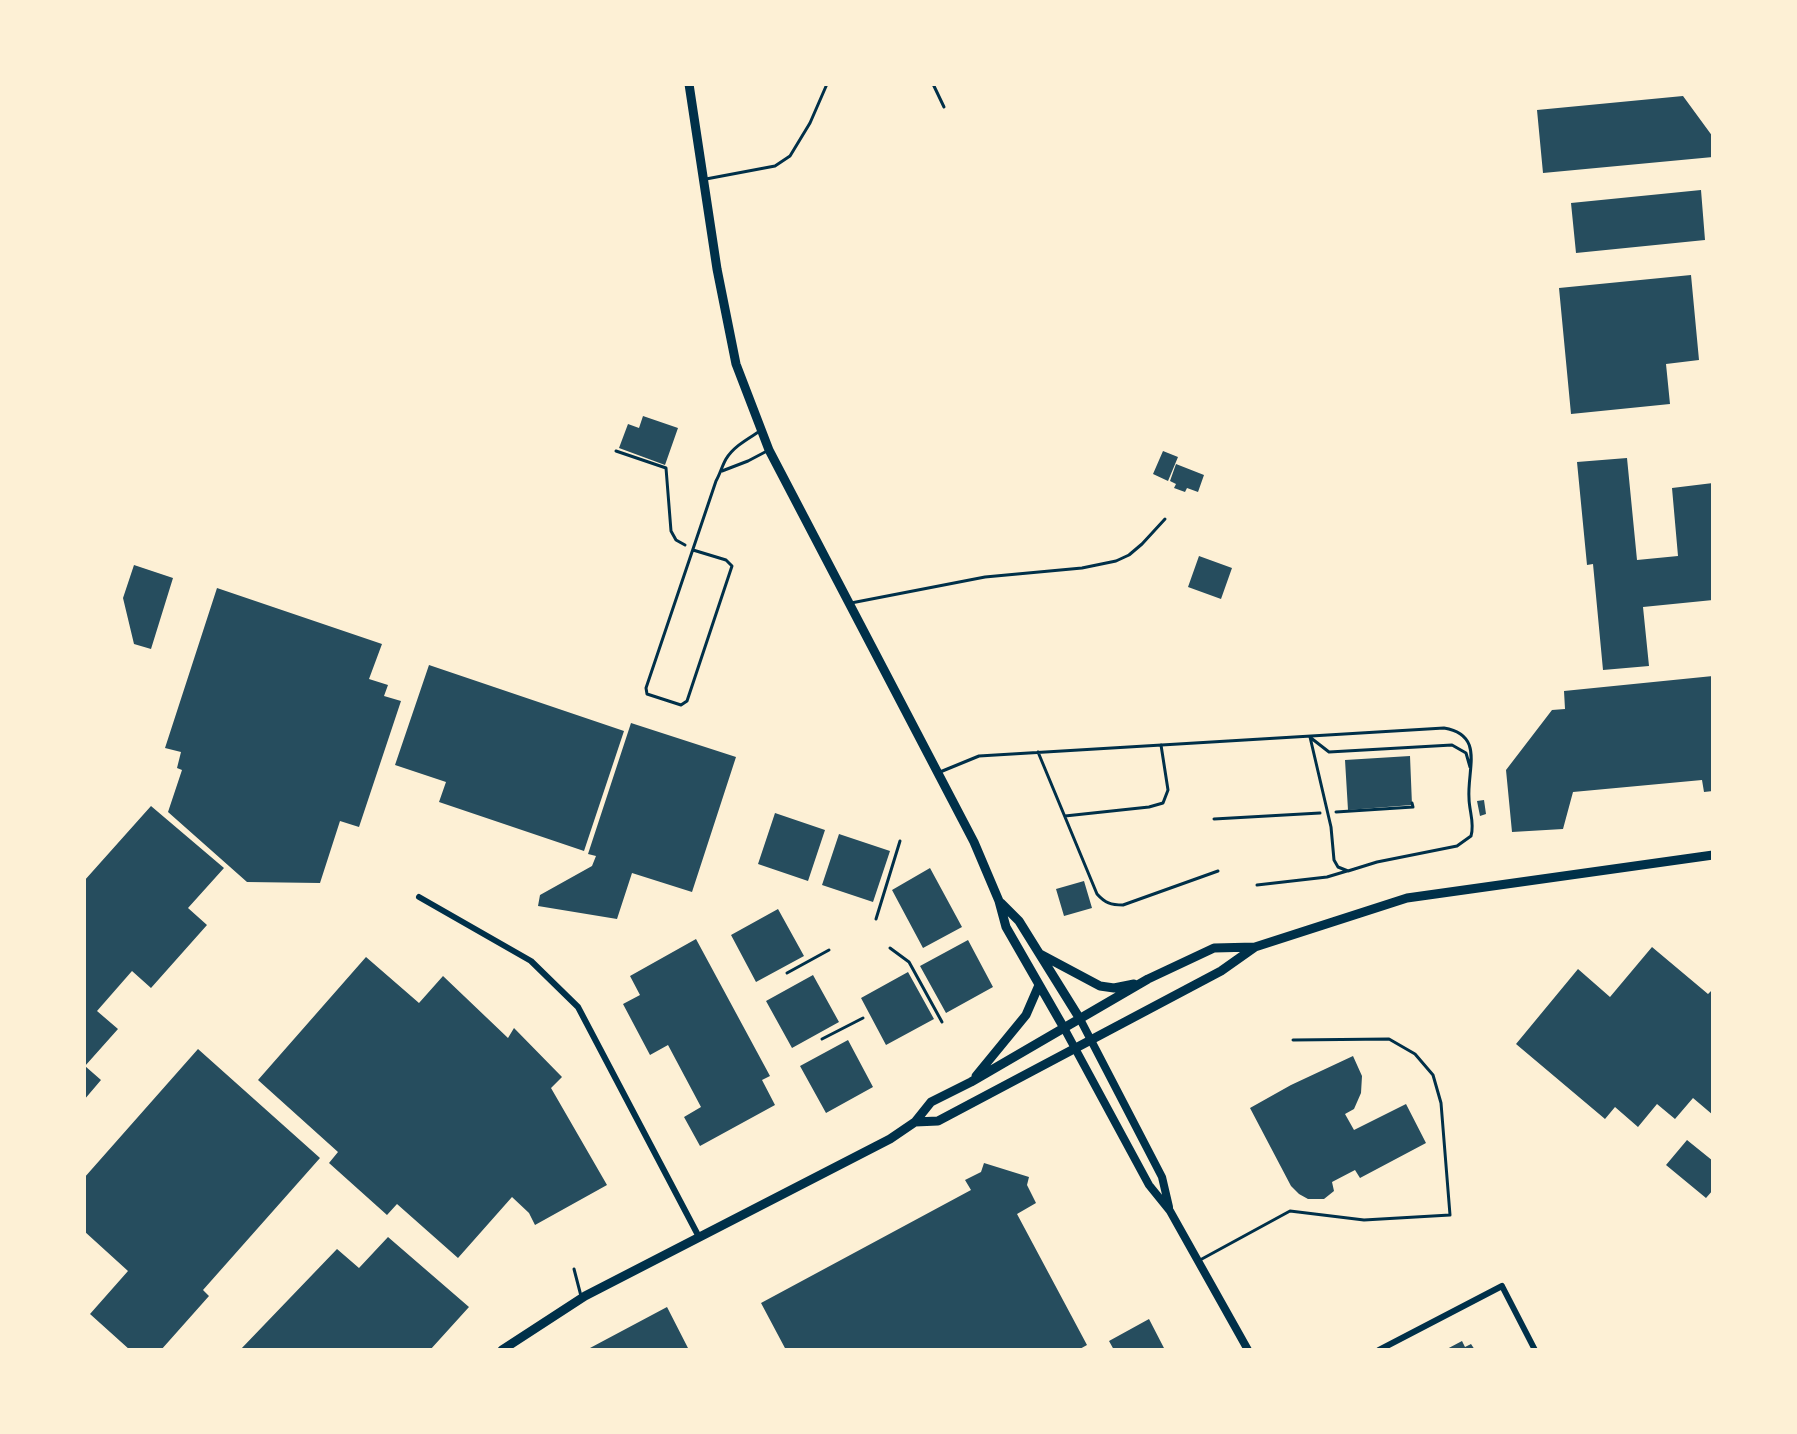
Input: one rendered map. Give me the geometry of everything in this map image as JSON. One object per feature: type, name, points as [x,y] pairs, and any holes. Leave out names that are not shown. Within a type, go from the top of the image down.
[{"type":"main road","points":[[689,84],[717,269],[736,364],[761,430],[769,450],[974,842],[999,901],[1006,927],[1064,1028]]},
{"type":"main road","points":[[502,1350],[582,1298],[880,1144],[915,1122],[931,1102],[971,1082],[1148,979],[1214,948],[1255,947],[1407,898],[1713,855]]},
{"type":"main road","points":[[999,901],[1019,921],[1080,1018]]},
{"type":"main road","points":[[915,1122],[938,1121],[1221,971],[1255,947]]},
{"type":"main road","points":[[1038,953],[1100,986],[1121,987],[1148,979]]},
{"type":"main road","points":[[971,1082],[1026,1015],[1039,985]]},
{"type":"street","points":[[419,897],[531,961],[578,1007],[699,1237]]},
{"type":"street","points":[[1080,1018],[1162,1177],[1170,1211]]},
{"type":"street","points":[[1064,1028],[1149,1185],[1170,1211],[1248,1350]]},
{"type":"street","points":[[1379,1350],[1502,1286],[1535,1350]]},
{"type":"lane","points":[[704,179],[775,166],[790,156],[810,123],[827,84]]},
{"type":"lane","points":[[933,84],[944,107]]},
{"type":"lane","points":[[693,550],[726,560],[732,566],[687,701],[681,705],[651,696],[646,691],[693,550],[716,481],[726,460],[736,447],[761,430]]},
{"type":"lane","points":[[722,471],[769,450]]},
{"type":"lane","points":[[849,604],[985,577],[1082,568],[1116,561],[1129,555],[1142,544],[1165,519]]},
{"type":"lane","points":[[938,773],[979,756],[1038,752],[1444,728],[1457,732],[1467,741],[1472,755],[1468,791],[1473,826],[1472,836],[1467,840],[1457,846],[1377,862],[1327,877],[1257,885]]},
{"type":"lane","points":[[1310,736],[1329,752],[1452,746],[1466,753],[1471,768]]},
{"type":"lane","points":[[1310,736],[1331,826],[1334,860],[1338,867],[1348,871]]},
{"type":"lane","points":[[1065,816],[1149,807],[1163,803],[1168,790],[1161,745]]},
{"type":"lane","points":[[1038,752],[1103,901],[1123,905],[1218,871]]},
{"type":"lane","points":[[1198,1261],[1290,1210],[1364,1220],[1450,1215],[1441,1103],[1433,1075],[1414,1054],[1389,1039],[1293,1040]]},
{"type":"lane","points":[[574,1269],[582,1298]]},
{"type":"path","points":[[616,451],[666,468],[671,531],[676,540],[693,550]]},
{"type":"path","points":[[1214,819],[1228,819]]},
{"type":"path","points":[[876,919],[900,841]]},
{"type":"path","points":[[890,948],[909,962],[942,1022]]},
{"type":"path","points":[[787,973],[829,950]]},
{"type":"path","points":[[822,1040],[863,1018]]},
{"type":"building","points":[[1683,96],[1713,137],[1713,157],[1543,173],[1537,110]]},
{"type":"building","points":[[1701,190],[1705,240],[1576,253],[1571,203]]},
{"type":"building","points":[[1691,275],[1699,360],[1666,364],[1670,404],[1571,414],[1559,288]]},
{"type":"building","points":[[643,416],[678,428],[665,465],[619,448],[628,424],[639,428]]},
{"type":"building","points":[[1163,451],[1178,457],[1168,481],[1153,474]]},
{"type":"building","points":[[1627,458],[1637,560],[1678,556],[1672,488],[1713,483],[1713,600],[1643,607],[1649,666],[1603,670],[1593,564],[1587,565],[1577,462]]},
{"type":"building","points":[[1176,464],[1204,475],[1198,492],[1187,488],[1185,492],[1174,488],[1176,484],[1170,481]]},
{"type":"building","points":[[1199,556],[1232,568],[1221,599],[1188,587]]},
{"type":"building","points":[[134,565],[173,578],[151,649],[134,644],[123,598]]},
{"type":"building","points":[[217,588],[382,644],[369,679],[388,685],[384,696],[401,701],[359,827],[340,821],[320,883],[247,882],[168,812],[182,770],[177,768],[181,752],[165,748]]},
{"type":"building","points":[[429,665],[624,731],[584,851],[439,802],[446,782],[395,765]]},
{"type":"building","points":[[1713,676],[1713,791],[1704,792],[1702,780],[1573,792],[1563,829],[1512,832],[1506,770],[1552,710],[1565,709],[1564,691]]},
{"type":"building","points":[[631,723],[736,757],[692,892],[632,873],[617,919],[538,906],[540,895],[592,866],[596,856],[588,854]]},
{"type":"building","points":[[1410,756],[1412,805],[1348,810],[1345,760]]},
{"type":"building","points":[[1484,800],[1486,814],[1480,816],[1477,801]]},
{"type":"building","points":[[151,806],[224,868],[188,908],[207,925],[151,988],[132,971],[97,1011],[118,1029],[85,1066],[101,1080],[84,1100],[84,881]]},
{"type":"building","points":[[775,813],[825,830],[808,881],[758,864]]},
{"type":"building","points":[[839,834],[890,851],[873,902],[822,885]]},
{"type":"building","points":[[930,868],[962,927],[923,948],[892,890]]},
{"type":"building","points":[[1084,881],[1092,908],[1064,916],[1056,889]]},
{"type":"building","points":[[778,909],[804,956],[756,982],[731,935]]},
{"type":"building","points":[[696,939],[770,1076],[762,1080],[775,1105],[700,1146],[684,1117],[701,1107],[668,1045],[650,1055],[623,1004],[640,995],[630,976]]},
{"type":"building","points":[[968,940],[993,987],[946,1013],[920,966]]},
{"type":"building","points":[[1652,947],[1708,994],[1713,989],[1713,1115],[1693,1098],[1675,1119],[1657,1104],[1638,1127],[1615,1107],[1605,1119],[1516,1044],[1578,969],[1610,997]]},
{"type":"building","points":[[366,957],[419,1003],[443,976],[508,1038],[514,1028],[562,1077],[551,1088],[607,1185],[535,1225],[529,1213],[512,1197],[458,1258],[397,1204],[387,1215],[329,1163],[338,1152],[258,1080]]},
{"type":"building","points":[[908,972],[934,1019],[886,1045],[861,998]]},
{"type":"building","points":[[813,975],[839,1022],[792,1048],[766,1001]]},
{"type":"building","points":[[848,1040],[873,1087],[826,1113],[800,1066]]},
{"type":"building","points":[[198,1049],[320,1158],[203,1290],[209,1296],[161,1350],[130,1350],[90,1314],[128,1271],[84,1231],[84,1178]]},
{"type":"building","points":[[1353,1056],[1362,1076],[1361,1093],[1354,1109],[1345,1114],[1354,1130],[1406,1104],[1426,1143],[1360,1178],[1355,1170],[1332,1182],[1334,1191],[1324,1199],[1308,1199],[1291,1186],[1250,1108],[1291,1085]]},
{"type":"building","points":[[1687,1140],[1713,1161],[1713,1190],[1706,1198],[1666,1165]]},
{"type":"building","points":[[984,1163],[1029,1177],[1027,1185],[1036,1203],[1017,1214],[1087,1345],[1078,1350],[786,1350],[761,1303],[971,1190],[965,1180],[981,1172]]},
{"type":"building","points":[[388,1237],[469,1307],[430,1350],[240,1350],[337,1249],[359,1268]]},
{"type":"building","points":[[667,1307],[689,1350],[591,1350],[590,1348]]},
{"type":"building","points":[[1149,1319],[1165,1350],[1114,1350],[1109,1341]]},
{"type":"building","points":[[1462,1341],[1465,1347],[1471,1344],[1475,1350],[1445,1350]]}]
